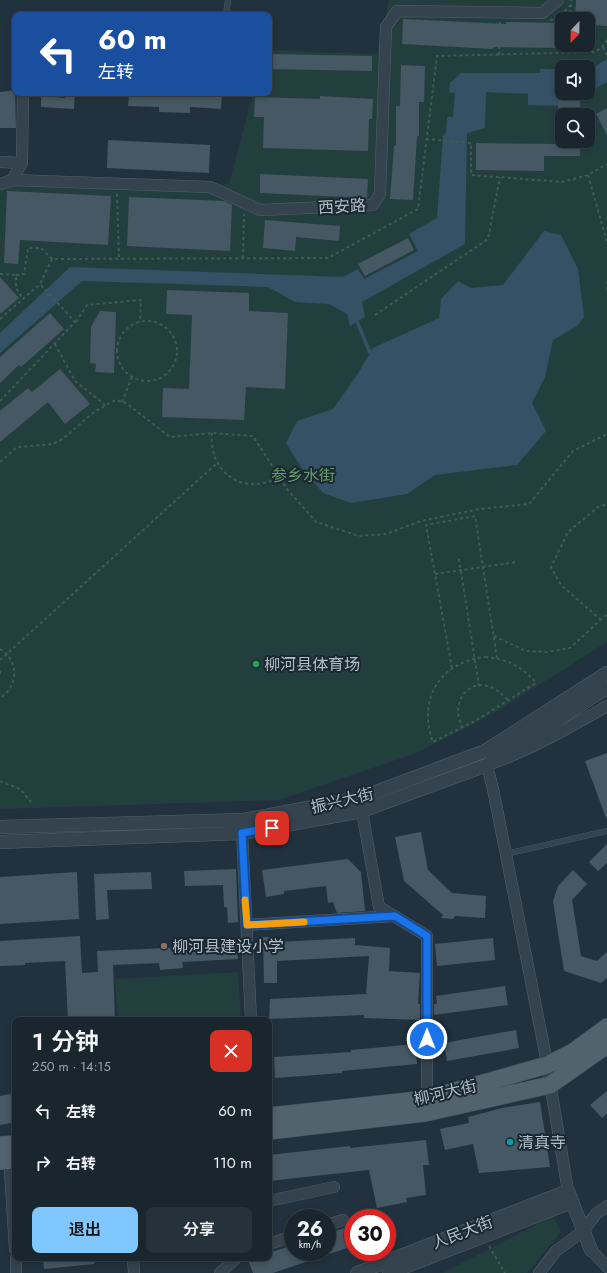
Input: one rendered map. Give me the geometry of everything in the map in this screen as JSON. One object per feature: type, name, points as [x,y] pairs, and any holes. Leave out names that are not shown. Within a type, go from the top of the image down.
[{"type":"main road","name":"柳河大街","points":[[272,1116],[428,1099],[547,1065],[573,1052],[607,1027]]},
{"type":"main road","name":"柳河大街","points":[[272,1131],[425,1113],[550,1085],[607,1045]]},
{"type":"street","name":"西安路","points":[[0,184],[12,180],[210,187],[260,210],[373,205],[380,194],[386,27],[397,11],[542,13],[558,0]]},
{"type":"street","points":[[12,180],[22,163],[23,96]]},
{"type":"street","points":[[0,162],[22,163]]},
{"type":"street","name":"振兴大街","points":[[0,827],[244,820],[360,798],[485,751],[607,673]]},
{"type":"street","name":"振兴大街","points":[[0,842],[242,833],[362,811],[487,765],[607,688]]},
{"type":"street","points":[[607,706],[557,734],[504,759],[487,765],[547,1065],[570,1196],[591,1250],[607,1267]]},
{"type":"street","points":[[362,811],[379,907],[427,936],[428,1099]]},
{"type":"street","points":[[242,833],[252,1017]]},
{"type":"street","points":[[247,925],[395,916]]},
{"type":"street","points":[[8,1152],[12,1207]]},
{"type":"street","points":[[272,1200],[334,1187]]},
{"type":"street","name":"人民大街","points":[[389,1273],[484,1236],[570,1196]]},
{"type":"street","name":"人民大街","points":[[357,1273],[570,1196]]},
{"type":"street","points":[[539,1273],[556,1251],[583,1231],[596,1214],[607,1206]]},
{"type":"street","points":[[336,1222],[343,1220]]},
{"type":"street","points":[[272,1243],[284,1239]]},
{"type":"street","points":[[12,1273],[16,1273],[16,1261]]},
{"type":"street","points":[[134,1261],[134,1273]]},
{"type":"street","points":[[220,1273],[233,1261]]},
{"type":"lane","points":[[226,12],[228,0]]},
{"type":"lane","points":[[506,854],[607,831]]},
{"type":"path","points":[[570,12],[571,0]]},
{"type":"path","points":[[499,55],[500,19]]},
{"type":"path","points":[[0,274],[24,274],[28,248],[41,248],[52,259],[328,258],[418,209],[437,56],[595,52],[603,47],[607,40]]},
{"type":"path","points":[[603,47],[607,55]]},
{"type":"path","points":[[426,139],[471,143],[471,175],[562,182],[588,175],[607,164]]},
{"type":"path","points":[[588,175],[607,242]]},
{"type":"path","points":[[375,315],[488,239],[500,177]]},
{"type":"path","points":[[117,191],[119,258]]},
{"type":"path","points":[[243,258],[244,214]]},
{"type":"path","points":[[0,319],[40,284],[52,259]]},
{"type":"path","points":[[16,275],[16,288],[23,299]]},
{"type":"path","points":[[607,281],[607,292]]},
{"type":"path","points":[[40,284],[75,322]]},
{"type":"path","points":[[0,401],[75,322],[87,305],[141,300],[140,322]]},
{"type":"path","points":[[140,322],[154,322],[166,328],[174,339],[176,358],[170,369],[160,377],[148,380],[132,376],[120,364],[117,352],[117,344],[123,332],[128,327],[140,322]]},
{"type":"path","points":[[55,343],[75,381],[105,405]]},
{"type":"path","points":[[122,402],[132,376]]},
{"type":"path","points":[[0,462],[17,447],[53,444],[64,438],[94,412],[115,400],[122,402],[170,438],[212,433],[253,436],[279,477],[316,522],[359,536],[386,534],[421,521],[472,510],[529,504],[573,451],[607,434]]},
{"type":"path","points":[[212,433],[212,447],[217,463],[228,476],[247,484],[260,484],[279,477]]},
{"type":"path","points":[[0,660],[217,463]]},
{"type":"path","points":[[601,620],[561,585],[551,567],[568,532],[598,507],[607,504]]},
{"type":"path","points":[[452,668],[426,525],[475,516],[497,658]]},
{"type":"path","points":[[459,559],[479,686]]},
{"type":"path","points":[[435,574],[517,562]]},
{"type":"path","points":[[494,636],[526,652],[547,652],[570,648],[607,614]]},
{"type":"path","points":[[0,649],[7,653],[14,664],[14,678],[9,690],[0,698]]},
{"type":"path","points":[[474,658],[497,658],[519,666],[536,683],[463,728],[433,742],[429,731],[428,719],[431,696],[436,685],[452,668],[474,658]]},
{"type":"path","points":[[463,728],[457,715],[459,702],[467,691],[479,686],[492,687],[508,700]]},
{"type":"path","points":[[0,781],[20,789],[31,802]]},
{"type":"path","points":[[484,1236],[505,1273]]},
{"type":"path","points":[[498,1273],[502,1270]]},
{"type":"green space","name":"参乡水街","points":[[389,0],[607,0],[607,642],[494,713],[419,752],[279,800],[0,809],[0,177],[229,184],[252,97],[272,96],[272,50],[377,54]]},
{"type":"green space","points":[[238,972],[241,1017],[118,1017],[115,979]]},
{"type":"green space","points":[[553,1216],[561,1232],[527,1273],[443,1273]]},
{"type":"water","points":[[607,59],[607,82],[595,89],[595,66]]},
{"type":"water","points":[[540,69],[555,69],[555,100],[558,100],[558,106],[528,105],[528,94],[486,92],[485,128],[467,133],[465,244],[362,302],[365,317],[350,326],[347,314],[329,304],[295,302],[268,287],[82,281],[0,353],[0,333],[70,267],[343,277],[358,269],[364,279],[418,251],[409,234],[437,218],[443,136],[446,132],[447,117],[453,117],[455,93],[449,92],[450,83],[461,73],[540,73]]},
{"type":"water","points":[[544,231],[561,235],[578,269],[584,317],[577,326],[553,340],[545,377],[532,403],[546,431],[517,465],[435,475],[407,494],[351,503],[323,493],[301,467],[286,443],[297,421],[333,409],[357,375],[373,348],[439,318],[441,299],[458,281],[471,288],[503,285]]},
{"type":"building","points":[[576,0],[607,0],[607,26],[595,25],[595,12],[575,12]]},
{"type":"building","points":[[403,19],[506,24],[506,22],[555,23],[555,48],[494,47],[493,49],[402,44]]},
{"type":"building","points":[[272,54],[372,56],[372,71],[272,69]]},
{"type":"building","points":[[401,65],[425,66],[424,102],[419,102],[419,136],[417,136],[413,200],[390,199],[394,146],[396,146],[396,106],[400,106]]},
{"type":"building","points":[[12,90],[12,96],[15,96],[16,128],[0,128],[0,92]]},
{"type":"building","points":[[41,96],[65,98],[65,96],[75,96],[74,109],[41,107]]},
{"type":"building","points":[[129,96],[222,96],[221,109],[190,107],[190,113],[159,112],[159,107],[128,106]]},
{"type":"building","points":[[320,96],[373,99],[372,119],[369,119],[368,151],[263,148],[264,117],[254,117],[255,97],[320,99]]},
{"type":"building","points":[[558,100],[580,100],[580,108],[558,108]]},
{"type":"building","points":[[607,108],[607,135],[596,114]]},
{"type":"building","points":[[108,140],[210,145],[209,173],[107,168]]},
{"type":"building","points":[[476,143],[555,144],[555,148],[580,148],[580,156],[544,156],[544,171],[476,170]]},
{"type":"building","points":[[260,174],[368,179],[367,198],[260,193]]},
{"type":"building","points":[[7,191],[111,196],[108,245],[20,240],[18,264],[4,263]]},
{"type":"building","points":[[129,197],[224,201],[232,205],[230,251],[127,246]]},
{"type":"building","points":[[265,220],[340,226],[339,241],[296,237],[295,251],[263,248]]},
{"type":"building","points":[[408,238],[414,250],[365,276],[358,264]]},
{"type":"building","points":[[0,277],[19,298],[0,314]]},
{"type":"building","points":[[167,290],[249,293],[249,311],[288,313],[285,389],[246,387],[244,420],[162,417],[163,388],[189,389],[192,315],[166,314]]},
{"type":"building","points":[[100,311],[116,312],[114,373],[95,372],[96,364],[90,363],[91,327]]},
{"type":"building","points":[[50,313],[64,329],[21,367],[19,365],[0,383],[0,357]]},
{"type":"building","points":[[60,369],[90,404],[65,424],[48,402],[0,442],[0,411],[28,388],[32,392]]},
{"type":"building","points":[[607,753],[607,818],[606,818],[585,761]]},
{"type":"building","points":[[421,832],[428,870],[452,893],[486,896],[485,918],[455,916],[453,919],[441,918],[443,915],[404,881],[395,837]]},
{"type":"building","points":[[607,844],[607,863],[598,871],[589,862]]},
{"type":"building","points":[[348,859],[361,872],[365,911],[337,913],[333,902],[328,903],[326,886],[284,891],[284,894],[266,897],[262,870]]},
{"type":"building","points":[[236,869],[238,922],[228,923],[227,907],[224,907],[223,885],[185,886],[184,871]]},
{"type":"building","points":[[573,870],[587,884],[572,900],[581,956],[597,961],[607,952],[607,978],[601,983],[564,971],[553,901],[558,886]]},
{"type":"building","points":[[77,872],[79,919],[0,924],[0,877]]},
{"type":"building","points":[[151,872],[152,889],[107,890],[109,919],[96,920],[94,874]]},
{"type":"building","points":[[80,936],[82,973],[98,972],[97,951],[237,945],[238,959],[182,962],[183,968],[160,970],[159,963],[113,965],[115,1017],[68,1017],[65,961],[0,966],[0,941]]},
{"type":"building","points":[[263,937],[277,937],[277,942],[355,938],[355,945],[390,948],[389,971],[420,973],[418,1004],[420,1004],[420,1020],[364,1018],[364,1015],[272,1019],[272,1017],[269,1017],[270,999],[366,994],[369,956],[277,961],[277,983],[264,983]]},
{"type":"building","points":[[493,938],[495,960],[437,966],[435,944]]},
{"type":"building","points":[[505,986],[508,1005],[434,1015],[434,1004],[437,1004],[436,996]]},
{"type":"building","points":[[516,1030],[519,1048],[447,1061],[444,1043]]},
{"type":"building","points":[[415,1044],[417,1064],[342,1071],[342,1073],[275,1078],[274,1057],[351,1052],[351,1050]]},
{"type":"building","points":[[607,1091],[607,1114],[602,1118],[590,1105]]},
{"type":"building","points":[[12,1094],[12,1123],[0,1125],[0,1096]]},
{"type":"building","name":"清真寺","points":[[540,1102],[550,1167],[479,1173],[473,1144],[445,1150],[440,1129],[469,1123],[468,1117],[502,1108]]},
{"type":"building","points":[[426,1140],[429,1165],[423,1165],[426,1195],[406,1198],[407,1202],[377,1208],[369,1170],[272,1181],[272,1155],[350,1146],[350,1148]]},
{"type":"building","points":[[344,1228],[344,1249],[336,1252],[336,1231]]},
{"type":"building","points":[[284,1248],[284,1261],[309,1261],[273,1273],[253,1273],[248,1261],[272,1261],[272,1252]]},
{"type":"building","points":[[43,1261],[94,1261],[94,1264],[44,1269]]},
{"type":"waterway","points":[[356,319],[370,353]]},
{"type":"slow traffic","points":[[245,900],[247,925],[304,922]]},
{"type":"place","name":"柳河县体育场","points":[[256,664]]},
{"type":"place","name":"柳河县建设小学","points":[[164,946]]},
{"type":"place","name":"清真寺","points":[[510,1142]]},
{"type":"route","points":[[272,828],[242,833],[247,925],[395,916],[427,936],[427,1039]]}]
